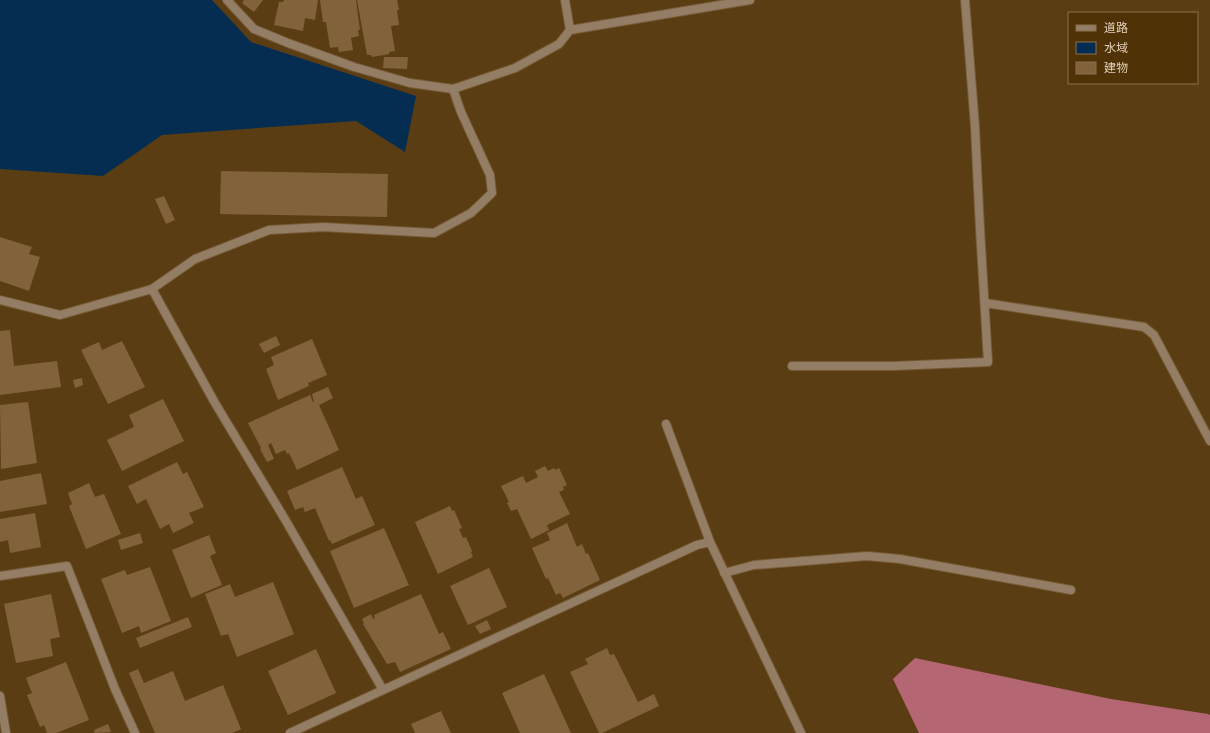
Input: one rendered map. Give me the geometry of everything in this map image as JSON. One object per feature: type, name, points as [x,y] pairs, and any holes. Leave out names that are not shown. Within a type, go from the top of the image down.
[{"type":"street","points":[[228,0],[254,29],[288,43],[354,67],[410,83],[453,89],[515,68],[559,44],[570,30],[750,0]]},
{"type":"street","points":[[565,0],[570,30]]},
{"type":"street","points":[[792,366],[893,366],[988,362],[975,127],[964,0]]},
{"type":"street","points":[[0,300],[60,315],[152,289],[195,260],[269,230],[323,227],[434,233],[471,213],[492,193],[490,175],[461,112],[453,89]]},
{"type":"street","points":[[152,289],[215,403],[286,521],[383,690]]},
{"type":"street","points":[[985,303],[1144,327],[1154,335],[1210,441]]},
{"type":"street","points":[[666,424],[710,542],[801,733]]},
{"type":"street","points":[[290,733],[690,548],[710,542]]},
{"type":"street","points":[[724,572],[754,565],[867,556],[900,559],[1071,590]]},
{"type":"street","points":[[0,576],[67,566],[115,688],[135,733]]},
{"type":"street","points":[[0,696],[6,733]]},
{"type":"shaded area","points":[[915,658],[1111,699],[1208,714],[1210,715],[1210,733],[919,733],[893,679]]},
{"type":"water","points":[[0,0],[212,0],[251,42],[416,96],[405,152],[356,121],[162,135],[103,176],[0,169]]},
{"type":"building","points":[[244,0],[263,0],[254,12],[242,3]]},
{"type":"building","points":[[284,0],[318,0],[315,20],[305,18],[303,31],[274,25],[279,2],[283,2]]},
{"type":"building","points":[[320,0],[356,0],[360,30],[358,30],[359,36],[351,38],[353,50],[339,52],[338,47],[330,48],[326,22],[323,22]]},
{"type":"building","points":[[357,0],[397,0],[399,25],[391,26],[395,51],[389,52],[389,54],[372,57],[371,55],[367,55]]},
{"type":"building","points":[[384,57],[408,57],[407,69],[383,68]]},
{"type":"building","points":[[221,171],[388,174],[387,217],[220,214]]},
{"type":"building","points":[[164,196],[175,220],[166,224],[155,199]]},
{"type":"building","points":[[0,237],[32,247],[29,254],[40,257],[29,291],[0,281]]},
{"type":"building","points":[[10,330],[14,366],[57,361],[61,387],[0,395],[0,331]]},
{"type":"building","points":[[276,336],[280,345],[264,353],[259,344]]},
{"type":"building","points":[[312,339],[327,375],[308,383],[309,386],[278,400],[266,369],[274,365],[271,357]]},
{"type":"building","points":[[122,341],[145,387],[108,404],[81,350],[99,342],[102,350]]},
{"type":"building","points":[[82,378],[83,385],[75,388],[73,380]]},
{"type":"building","points":[[328,387],[333,398],[319,405],[339,450],[297,470],[289,453],[287,454],[285,450],[276,454],[271,443],[268,445],[274,459],[267,462],[248,423],[310,395],[314,402],[312,394]]},
{"type":"building","points":[[163,399],[184,441],[122,471],[107,440],[134,427],[129,415]]},
{"type":"building","points":[[28,402],[37,463],[1,469],[0,405]]},
{"type":"building","points":[[177,462],[183,474],[187,472],[204,507],[189,513],[194,523],[173,533],[169,524],[160,529],[146,499],[137,504],[128,486]]},
{"type":"building","points":[[545,466],[548,471],[554,468],[555,470],[559,468],[567,485],[563,487],[564,490],[559,492],[570,514],[547,525],[549,530],[531,539],[517,509],[511,511],[507,503],[509,502],[501,486],[523,476],[526,483],[538,477],[535,471]]},
{"type":"building","points":[[342,467],[356,499],[362,496],[375,525],[332,544],[330,540],[329,541],[315,508],[305,512],[303,507],[295,510],[287,491]]},
{"type":"building","points":[[41,473],[47,504],[0,512],[0,481]]},
{"type":"building","points":[[89,483],[95,497],[104,494],[121,534],[86,549],[69,506],[72,504],[68,493]]},
{"type":"building","points":[[450,506],[452,511],[454,510],[462,528],[459,529],[463,538],[466,537],[473,557],[438,574],[415,522]]},
{"type":"building","points":[[35,513],[41,547],[10,553],[8,540],[0,542],[0,519]]},
{"type":"building","points":[[567,523],[577,547],[582,544],[586,554],[588,553],[600,580],[563,598],[560,593],[556,595],[548,578],[546,579],[532,548],[550,540],[547,533]]},
{"type":"building","points":[[384,528],[409,585],[354,608],[330,551]]},
{"type":"building","points":[[140,533],[143,543],[121,550],[118,540]]},
{"type":"building","points":[[209,535],[216,553],[210,556],[222,585],[191,598],[172,550]]},
{"type":"building","points":[[150,567],[171,621],[141,633],[139,626],[122,633],[101,579],[125,570],[127,575]]},
{"type":"building","points":[[489,568],[507,607],[468,625],[450,586]]},
{"type":"building","points":[[273,582],[294,634],[237,657],[228,634],[221,636],[205,594],[230,584],[235,597]]},
{"type":"building","points":[[51,594],[60,637],[50,639],[53,656],[16,663],[4,604]]},
{"type":"building","points":[[421,594],[439,634],[443,632],[451,649],[400,672],[395,662],[387,664],[363,624],[362,619],[371,614],[373,619],[375,618],[374,615]]},
{"type":"building","points":[[188,617],[192,627],[140,648],[136,638]]},
{"type":"building","points":[[487,620],[491,629],[480,634],[475,626]]},
{"type":"building","points":[[607,648],[610,655],[614,654],[638,702],[654,694],[659,706],[602,733],[599,733],[570,672],[588,664],[585,659]]},
{"type":"building","points":[[316,649],[336,693],[288,715],[268,671]]},
{"type":"building","points":[[66,662],[89,720],[56,733],[47,733],[44,725],[40,727],[27,695],[32,693],[26,678]]},
{"type":"building","points":[[138,669],[144,683],[173,671],[185,701],[223,685],[241,729],[232,733],[155,733],[129,673]]},
{"type":"building","points":[[544,674],[571,733],[520,733],[502,693]]},
{"type":"building","points":[[441,711],[451,733],[415,733],[411,724]]},
{"type":"building","points":[[108,724],[111,732],[95,733],[94,730]]}]
